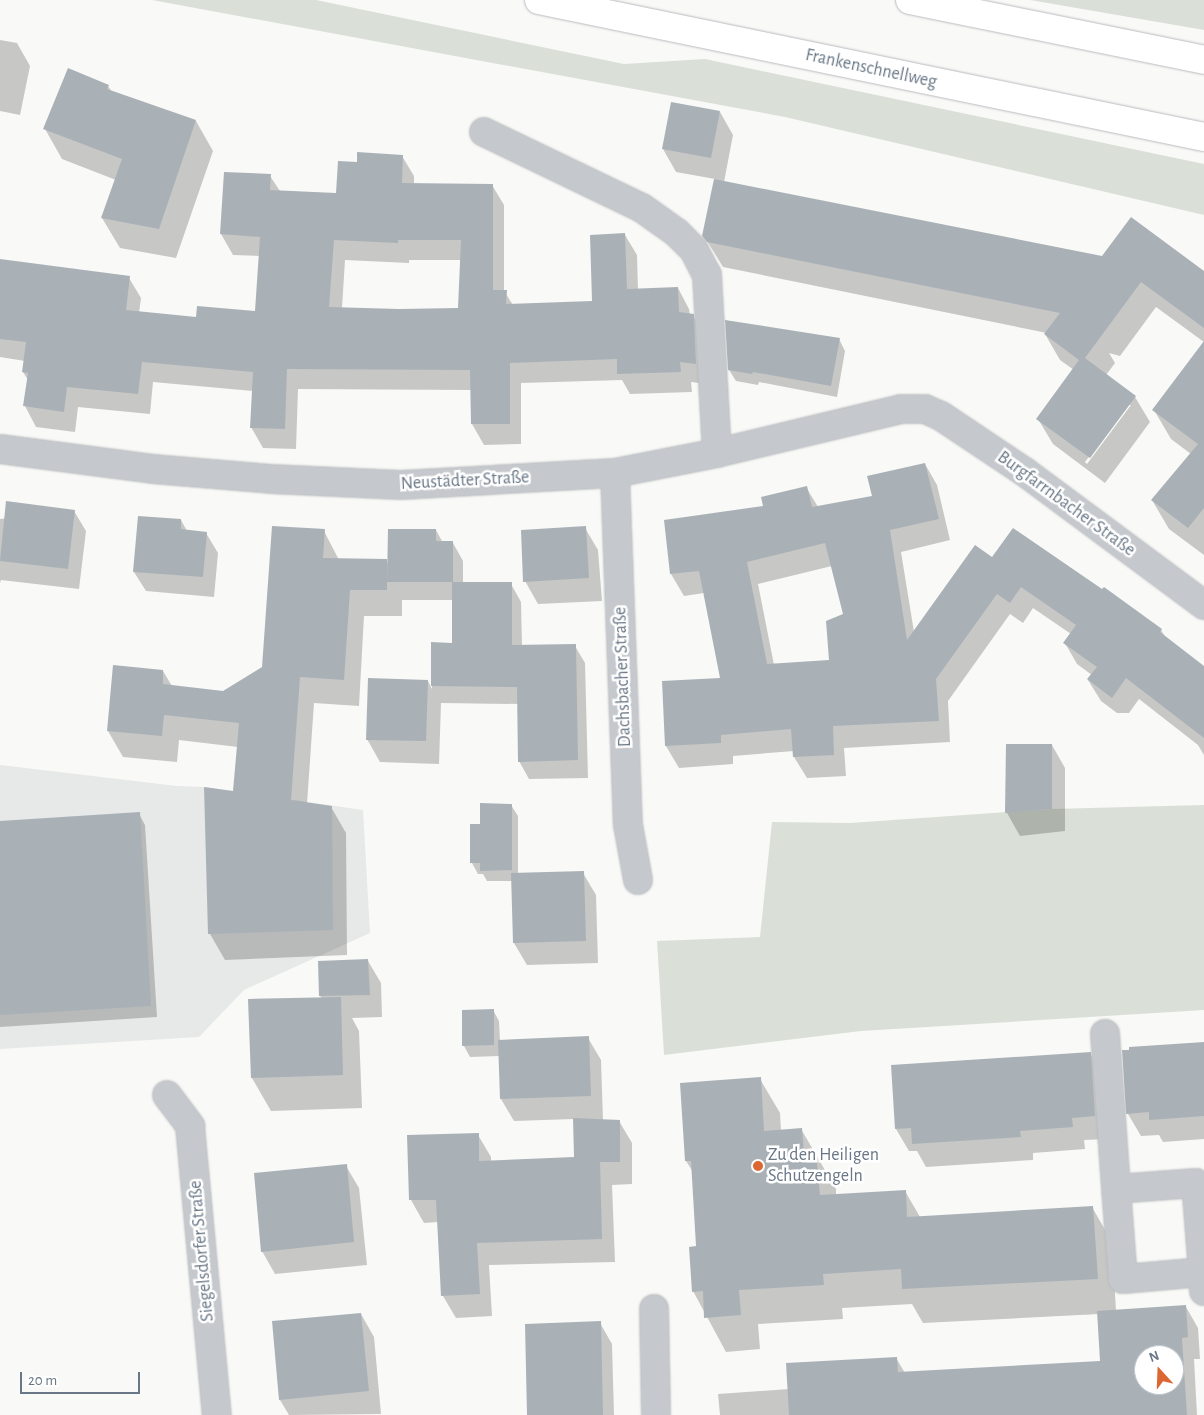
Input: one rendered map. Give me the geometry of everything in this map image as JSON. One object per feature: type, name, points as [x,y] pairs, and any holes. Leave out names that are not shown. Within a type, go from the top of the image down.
[{"type":"highway","name":"Frankenschnellweg","points":[[539,0],[1204,137]]},
{"type":"highway","points":[[910,0],[1204,60]]},
{"type":"street","points":[[484,132],[642,208],[677,233],[694,250],[707,275],[717,453]]},
{"type":"street","name":"Neustädter Straße","points":[[0,449],[153,469],[271,479],[384,484],[615,473],[717,453],[901,409],[925,409]]},
{"type":"street","name":"Burgfarrnbacher Straße","points":[[925,409],[940,416],[1025,472],[1204,604]]},
{"type":"street","name":"Dachsbacher Straße","points":[[615,473],[628,825],[638,880]]},
{"type":"street","points":[[1105,1034],[1116,1189],[1123,1279],[1203,1281],[1196,1183],[1116,1189]]},
{"type":"street","name":"Siegelsdorfer Straße","points":[[167,1095],[190,1126],[217,1415]]},
{"type":"street","points":[[654,1309],[656,1415]]},
{"type":"shaded area","points":[[152,0],[316,0],[624,64],[705,59],[1204,164],[1204,215],[785,117]]},
{"type":"shaded area","points":[[1030,0],[1204,0],[1204,30]]},
{"type":"shaded area","points":[[0,765],[177,786],[204,787],[363,810],[370,933],[244,990],[199,1037],[0,1049]]},
{"type":"shaded area","points":[[1204,805],[1204,1010],[861,1031],[664,1055],[657,941],[760,937],[772,822],[850,823],[1052,809]]},
{"type":"building","points":[[68,68],[109,85],[107,89],[196,120],[159,229],[101,218],[122,159],[43,129]]},
{"type":"building","points":[[671,102],[720,111],[711,158],[662,149]]},
{"type":"building","points":[[357,152],[403,155],[402,183],[493,184],[493,290],[507,290],[506,304],[592,301],[590,235],[625,233],[627,289],[678,287],[679,312],[694,314],[696,364],[680,362],[681,372],[617,374],[617,359],[510,363],[510,424],[471,424],[470,370],[287,369],[285,429],[250,428],[253,372],[142,362],[138,394],[67,387],[64,412],[23,406],[28,373],[22,372],[26,342],[0,339],[0,259],[130,276],[126,310],[196,317],[197,306],[255,311],[260,237],[220,234],[224,172],[271,174],[270,190],[336,193],[338,161],[357,162]],"holes":[[[334,240],[398,243],[398,240],[461,240],[458,308],[329,307]]]},
{"type":"building","points":[[714,179],[1102,256],[1131,217],[1204,271],[1204,328],[1141,282],[1085,358],[1136,396],[1090,458],[1036,419],[1079,360],[1044,334],[1060,313],[707,242],[702,236]]},
{"type":"building","points":[[725,320],[840,338],[831,386],[753,372],[752,374],[728,370]]},
{"type":"building","points":[[1204,341],[1204,508],[1188,528],[1151,500],[1198,444],[1152,410]]},
{"type":"building","points":[[925,463],[939,519],[890,530],[907,640],[975,545],[992,557],[1013,528],[1102,589],[1104,587],[1162,629],[1160,632],[1204,666],[1204,738],[1126,678],[1112,698],[1087,679],[1097,667],[1063,643],[1076,625],[1021,587],[1010,603],[997,594],[936,679],[939,721],[833,726],[834,755],[793,757],[791,729],[721,735],[721,743],[665,746],[662,681],[720,678],[699,571],[670,574],[664,520],[763,506],[761,497],[807,486],[812,507],[872,496],[867,476]],"holes":[[[825,543],[843,614],[826,621],[829,660],[767,664],[747,562]]]},
{"type":"building","points":[[6,501],[75,510],[68,569],[0,561]]},
{"type":"building","points":[[138,516],[181,519],[181,529],[207,532],[203,577],[133,572]]},
{"type":"building","points":[[272,526],[325,529],[323,558],[387,559],[387,590],[350,590],[344,680],[300,677],[291,800],[332,806],[333,930],[208,934],[204,787],[233,791],[239,723],[164,715],[162,736],[107,731],[113,665],[163,670],[163,684],[223,691],[262,667]]},
{"type":"building","points":[[586,526],[589,578],[523,582],[521,530]]},
{"type":"building","points":[[388,529],[436,529],[436,541],[453,541],[453,582],[512,582],[512,645],[576,644],[578,760],[518,762],[517,687],[431,686],[431,642],[452,643],[452,582],[387,582]]},
{"type":"building","points":[[368,678],[428,680],[426,741],[366,740]]},
{"type":"building","points":[[1006,744],[1052,744],[1052,809],[1005,813]]},
{"type":"building","points":[[480,803],[512,804],[512,870],[480,871],[480,863],[470,863],[470,824],[480,824]]},
{"type":"building","points":[[140,812],[151,1006],[0,1015],[0,821]]},
{"type":"building","points":[[584,871],[586,941],[513,943],[511,873]]},
{"type":"building","points":[[368,959],[370,995],[319,996],[318,961]]},
{"type":"building","points":[[341,997],[343,1075],[251,1078],[248,999]]},
{"type":"building","points":[[494,1009],[494,1045],[462,1046],[462,1010]]},
{"type":"building","points":[[589,1036],[591,1096],[500,1099],[498,1040]]},
{"type":"building","points":[[1204,1042],[1204,1116],[1149,1120],[1149,1112],[1126,1114],[1122,1050],[1129,1050],[1129,1047]]},
{"type":"building","points":[[1091,1052],[1095,1116],[1072,1118],[1073,1127],[1020,1131],[1021,1137],[912,1144],[911,1128],[895,1129],[891,1065]]},
{"type":"building","points":[[761,1077],[764,1131],[802,1128],[804,1154],[816,1153],[820,1195],[906,1190],[907,1217],[1093,1206],[1098,1279],[902,1289],[901,1269],[823,1274],[824,1285],[739,1290],[741,1315],[704,1318],[703,1291],[692,1292],[689,1247],[696,1246],[691,1161],[685,1161],[680,1083]]},
{"type":"building","points":[[573,1118],[620,1120],[620,1162],[600,1162],[602,1239],[477,1243],[480,1294],[441,1296],[436,1200],[409,1200],[407,1135],[479,1133],[479,1161],[574,1157]]},
{"type":"building","points":[[347,1164],[354,1242],[261,1252],[254,1173]]},
{"type":"building","points":[[1186,1305],[1188,1337],[1182,1338],[1182,1345],[1134,1345],[1134,1395],[1184,1395],[1184,1369],[1187,1415],[789,1415],[786,1363],[897,1357],[898,1372],[1100,1361],[1097,1311]]},
{"type":"building","points":[[361,1313],[369,1391],[279,1400],[272,1321]]},
{"type":"building","points":[[601,1321],[603,1415],[527,1415],[525,1324]]},
{"type":"place","name":"Zu den Heiligen Schutzengeln","points":[[758,1166]]}]
